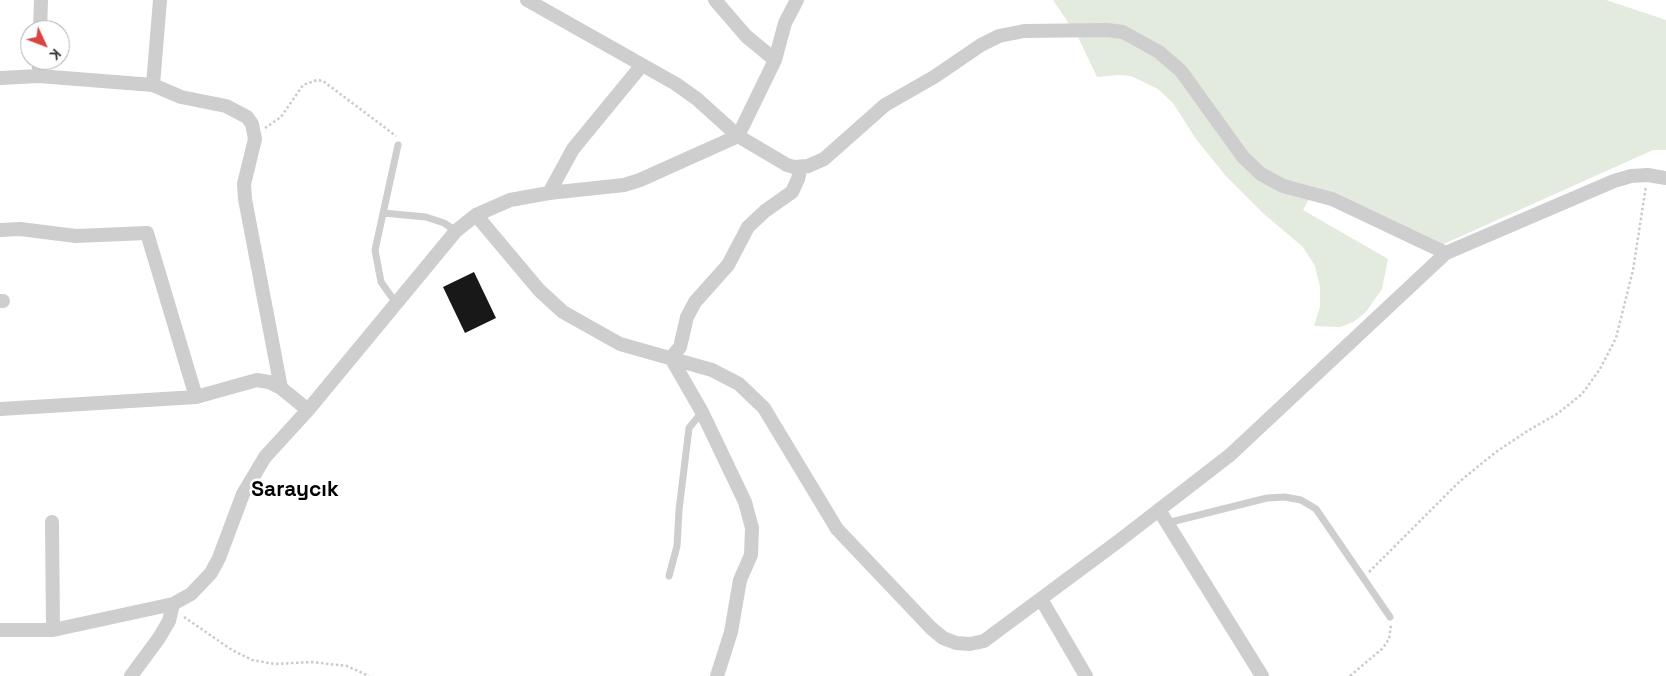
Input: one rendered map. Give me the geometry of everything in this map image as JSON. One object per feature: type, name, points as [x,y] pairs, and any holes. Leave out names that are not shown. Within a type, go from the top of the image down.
[{"type":"street","points":[[40,20],[41,0]]},
{"type":"street","points":[[153,85],[160,0]]},
{"type":"street","points":[[527,0],[642,65],[697,99],[738,136],[787,165],[801,167],[824,159],[885,105],[990,40],[1008,33],[1024,31],[1107,30],[1123,32],[1170,60],[1190,82],[1243,157],[1271,181],[1295,190],[1332,199],[1446,253]]},
{"type":"street","points":[[715,0],[746,36],[775,60]]},
{"type":"street","points":[[0,630],[53,630],[173,607],[191,594],[210,573],[219,558],[242,494],[254,474],[279,440],[308,410],[456,231],[476,215],[510,200],[549,193],[602,188],[640,180],[738,136],[775,60],[785,23],[797,0]]},
{"type":"street","points":[[549,193],[573,149],[642,65]]},
{"type":"street","points":[[39,70],[39,76]]},
{"type":"street","points":[[0,78],[39,76],[153,85],[181,97],[238,110],[247,117],[255,131],[244,184],[244,199],[281,388]]},
{"type":"street","points":[[672,358],[680,347],[688,317],[695,302],[723,271],[748,227],[765,211],[792,192],[801,167]]},
{"type":"street","points":[[476,215],[539,290],[563,312],[620,344],[712,370],[739,384],[764,408],[837,529],[942,638],[956,643],[970,644],[984,641],[1230,455],[1446,253],[1614,181],[1631,176],[1648,175],[1666,178]]},
{"type":"street","points":[[0,230],[20,229],[76,236],[147,233],[196,397]]},
{"type":"street","points":[[672,358],[702,412],[745,502],[752,528],[750,555],[740,580],[731,632],[717,676]]},
{"type":"street","points":[[0,408],[196,397],[257,380],[269,382],[281,388],[308,410]]},
{"type":"street","points":[[1159,510],[1262,676]]},
{"type":"street","points":[[52,522],[53,630]]},
{"type":"street","points":[[1041,599],[1086,676]]},
{"type":"street","points":[[131,676],[158,638],[173,607]]},
{"type":"lane","points":[[396,303],[381,282],[376,265],[375,250],[398,145]]},
{"type":"lane","points":[[383,214],[426,217],[444,223],[456,231]]},
{"type":"lane","points":[[669,576],[678,546],[679,510],[690,428],[702,412]]},
{"type":"lane","points":[[1167,523],[1267,498],[1293,498],[1316,509],[1390,617]]},
{"type":"path","points":[[255,131],[274,123],[303,85],[317,80],[323,81],[392,130],[397,137],[398,145]]},
{"type":"path","points":[[1364,577],[1460,481],[1496,452],[1528,430],[1557,414],[1582,394],[1600,368],[1616,338],[1633,270],[1648,175]]},
{"type":"path","points":[[173,607],[232,650],[252,660],[274,664],[311,662],[347,666],[369,676]]},
{"type":"path","points":[[1350,676],[1386,644],[1392,628],[1390,617]]},
{"type":"shaded area","points":[[1053,0],[1606,0],[1666,20],[1666,150],[1653,150],[1428,251],[1313,192],[1303,210],[1388,259],[1382,289],[1365,313],[1353,322],[1340,327],[1314,326],[1320,307],[1320,287],[1315,266],[1303,247],[1264,214],[1225,175],[1196,139],[1173,103],[1158,89],[1131,76],[1097,77],[1078,37]]},
{"type":"building","points":[[474,272],[496,318],[465,333],[443,287]]},
{"type":"district","name":"Saraycık","points":[[295,490]]}]
